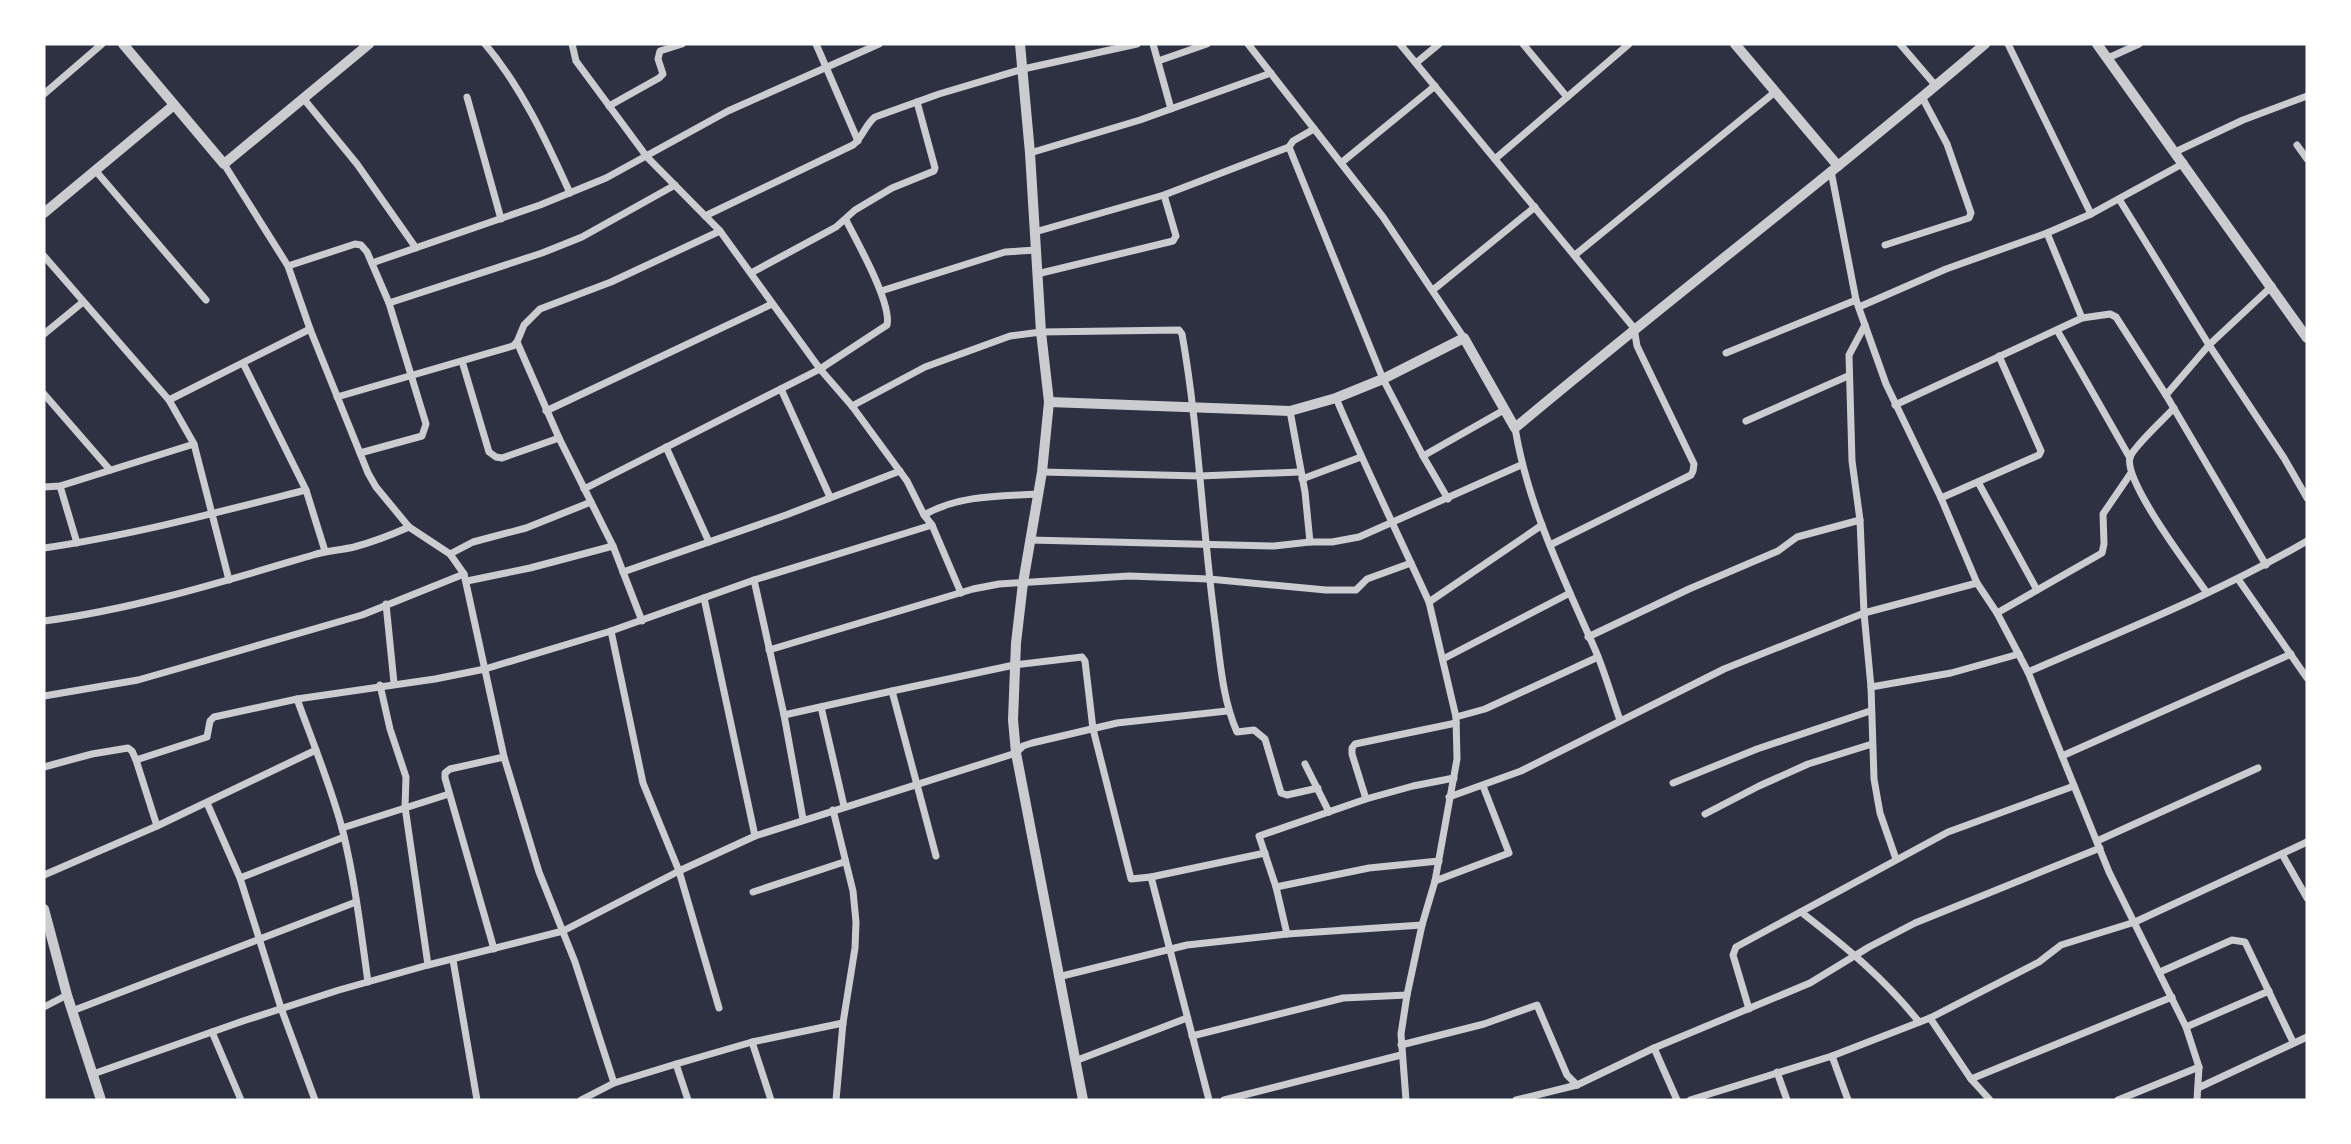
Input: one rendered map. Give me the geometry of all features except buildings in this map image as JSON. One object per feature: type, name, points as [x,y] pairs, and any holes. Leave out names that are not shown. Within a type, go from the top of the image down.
[{"type":"street","points":[[44,94],[102,44]]},
{"type":"street","points":[[123,44],[224,164],[288,266],[337,397],[376,487],[410,527],[450,554],[465,577],[504,757],[539,872],[563,931],[614,1083]]},
{"type":"street","points":[[224,164],[369,44]]},
{"type":"street","points":[[485,44],[512,77],[569,193]]},
{"type":"street","points":[[572,44],[576,61],[647,156],[720,231],[820,369],[852,406],[900,471],[932,525],[961,593]]},
{"type":"street","points":[[610,106],[659,78],[663,74],[658,59],[660,51],[682,44]]},
{"type":"street","points":[[816,44],[858,141]]},
{"type":"street","points":[[372,262],[501,219],[606,178],[727,111],[879,44]]},
{"type":"street","points":[[1020,44],[1041,332],[1049,402],[1042,472],[1023,583],[1014,665],[1013,720],[1016,753],[1083,1100]]},
{"type":"street","points":[[705,216],[858,141],[875,117],[1023,69],[1137,44]]},
{"type":"street","points":[[1153,44],[1171,109]]},
{"type":"street","points":[[1158,61],[1207,44]]},
{"type":"street","points":[[1248,44],[1383,217],[1464,338],[1515,428],[1521,465],[1542,525],[1598,657],[1620,720]]},
{"type":"street","points":[[1400,44],[1634,328],[1637,345],[1694,464],[1690,475],[1550,545]]},
{"type":"street","points":[[1416,64],[1439,44]]},
{"type":"street","points":[[1523,44],[1567,97]]},
{"type":"street","points":[[1495,159],[1629,44]]},
{"type":"street","points":[[1735,44],[1834,169],[1857,304],[1895,405],[1941,498],[1977,583],[1997,613],[2028,672],[2098,844],[2186,1027],[2199,1067],[2197,1100]]},
{"type":"street","points":[[1900,44],[1936,86]]},
{"type":"street","points":[[1515,428],[1634,328],[1834,169],[1985,44]]},
{"type":"street","points":[[2008,44],[2091,214]]},
{"type":"street","points":[[2097,44],[2307,338]]},
{"type":"street","points":[[2108,58],[2139,44]]},
{"type":"street","points":[[1030,153],[1171,109],[1271,73]]},
{"type":"street","points":[[1341,163],[1435,86]]},
{"type":"street","points":[[1575,255],[1775,92]]},
{"type":"street","points":[[2175,152],[2243,120],[2307,96]]},
{"type":"street","points":[[467,97],[501,219]]},
{"type":"street","points":[[1885,245],[1969,218],[1971,213],[1947,144],[1922,97]]},
{"type":"street","points":[[303,98],[357,164],[416,248]]},
{"type":"street","points":[[751,272],[846,220],[868,201],[935,170],[917,102]]},
{"type":"street","points":[[44,213],[174,105]]},
{"type":"street","points":[[1035,232],[1164,195],[1289,147],[1293,141],[1314,129]]},
{"type":"street","points":[[2297,145],[2307,159]]},
{"type":"street","points":[[1289,147],[1383,379],[1448,499]]},
{"type":"street","points":[[1726,353],[2047,233],[2091,214],[2184,163]]},
{"type":"street","points":[[95,170],[206,300]]},
{"type":"street","points":[[389,303],[542,253],[582,237],[676,186]]},
{"type":"street","points":[[1037,274],[1173,241],[1176,236],[1164,195]]},
{"type":"street","points":[[2119,199],[2307,498]]},
{"type":"street","points":[[1433,290],[1535,207]]},
{"type":"street","points":[[584,489],[820,369],[887,325],[881,291],[846,220]]},
{"type":"street","points":[[337,397],[513,346],[524,325],[540,309],[611,282],[720,231]]},
{"type":"street","points":[[2047,233],[2082,318]]},
{"type":"street","points":[[288,266],[361,244],[372,262],[389,303],[426,424],[422,436],[360,453]]},
{"type":"street","points":[[881,291],[1004,252],[1036,250]]},
{"type":"street","points":[[44,256],[169,400],[194,444],[214,513],[229,580]]},
{"type":"street","points":[[2166,395],[2209,345],[2272,286]]},
{"type":"street","points":[[44,334],[83,302]]},
{"type":"street","points":[[546,411],[772,304]]},
{"type":"street","points":[[1895,405],[2082,318],[2110,314],[2116,317],[2166,395],[2266,565]]},
{"type":"street","points":[[1865,325],[1849,355],[1852,461],[1860,520],[1874,779],[1880,813],[1896,859]]},
{"type":"street","points":[[169,400],[310,329]]},
{"type":"street","points":[[852,406],[925,367],[1010,336],[1041,332],[1180,330],[1193,406],[1209,579],[1227,711],[1237,732],[1254,730],[1265,738],[1283,795],[1318,788]]},
{"type":"street","points":[[2057,330],[2130,458]]},
{"type":"street","points":[[1049,402],[1290,411],[1336,398],[1383,379],[1464,338]]},
{"type":"street","points":[[517,342],[558,438],[613,546],[642,621]]},
{"type":"street","points":[[1941,498],[2036,457],[2041,451],[1999,356]]},
{"type":"street","points":[[462,361],[489,452],[502,458],[558,438]]},
{"type":"street","points":[[243,363],[306,490],[325,551]]},
{"type":"street","points":[[1746,421],[1848,376]]},
{"type":"street","points":[[780,389],[830,497]]},
{"type":"street","points":[[44,394],[110,470]]},
{"type":"street","points":[[1336,398],[1429,603],[1456,720],[1457,759],[1454,778],[1435,881],[1422,925],[1407,995],[1401,1045],[1406,1100]]},
{"type":"street","points":[[2174,408],[2132,453],[2129,466],[2154,515],[2207,593]]},
{"type":"street","points":[[1290,411],[1310,542]]},
{"type":"street","points":[[1423,456],[1504,411]]},
{"type":"street","points":[[44,487],[60,486],[194,444]]},
{"type":"street","points":[[666,447],[709,542]]},
{"type":"street","points":[[1042,472],[1200,476],[1301,475],[1361,457]]},
{"type":"street","points":[[1030,540],[1274,546],[1332,542],[1359,537],[1521,465]]},
{"type":"street","points":[[623,572],[900,471]]},
{"type":"street","points":[[1997,613],[2102,552],[2103,514],[2131,473]]},
{"type":"street","points":[[1978,482],[2037,590]]},
{"type":"street","points":[[60,486],[77,543]]},
{"type":"street","points":[[44,548],[214,513],[306,490]]},
{"type":"street","points":[[924,515],[943,505],[1038,494]]},
{"type":"street","points":[[450,554],[473,542],[526,528],[591,502]]},
{"type":"street","points":[[1588,637],[1778,551],[1797,537],[1860,520]]},
{"type":"street","points":[[136,760],[207,737],[210,721],[214,717],[297,699],[435,679],[485,668],[611,631],[754,580],[932,525]]},
{"type":"street","points":[[1429,603],[1542,525]]},
{"type":"street","points":[[44,621],[86,615],[229,580],[325,551],[352,548],[410,527]]},
{"type":"street","points":[[2028,672],[2238,579],[2307,541]]},
{"type":"street","points":[[44,696],[138,680],[362,615],[465,577],[530,568],[613,546]]},
{"type":"street","points":[[769,650],[999,584],[1129,576],[1356,590],[1367,579],[1411,563]]},
{"type":"street","points":[[2238,579],[2307,678]]},
{"type":"street","points":[[754,580],[784,715],[803,819]]},
{"type":"street","points":[[1450,797],[1521,771],[1724,668],[1864,613],[1977,583]]},
{"type":"street","points":[[1443,659],[1570,593]]},
{"type":"street","points":[[704,598],[755,836]]},
{"type":"street","points":[[386,604],[394,683]]},
{"type":"street","points":[[611,631],[643,783],[679,872],[719,1009]]},
{"type":"street","points":[[1871,687],[1951,673],[2018,654]]},
{"type":"street","points":[[2062,756],[2291,654]]},
{"type":"street","points":[[784,715],[1014,665],[1082,657],[1085,661],[1093,729],[1131,878],[1151,877],[1265,853]]},
{"type":"street","points":[[1366,799],[1352,754],[1355,744],[1456,720],[1598,657]]},
{"type":"street","points":[[380,685],[390,729],[406,777],[405,807],[428,965]]},
{"type":"street","points":[[892,691],[936,856]]},
{"type":"street","points":[[297,699],[328,780],[342,828],[368,982]]},
{"type":"street","points":[[821,707],[844,807]]},
{"type":"street","points":[[93,1074],[368,982],[563,931],[755,836],[1016,753],[1023,746],[1032,743],[1117,723],[1227,711]]},
{"type":"street","points":[[1673,783],[1757,749],[1870,711]]},
{"type":"street","points":[[1705,814],[1808,764],[1872,744]]},
{"type":"street","points":[[44,767],[122,748],[132,751],[157,826]]},
{"type":"street","points":[[44,875],[157,826],[316,750]]},
{"type":"street","points":[[494,949],[445,772],[504,757]]},
{"type":"street","points":[[1305,764],[1329,812]]},
{"type":"street","points":[[1516,1100],[1577,1085],[1654,1048],[1810,983],[1915,923],[2098,844],[2258,768]]},
{"type":"street","points":[[1287,934],[1276,887],[1259,836],[1366,799],[1454,778]]},
{"type":"street","points":[[1435,881],[1508,853],[1483,786]]},
{"type":"street","points":[[1749,1009],[1733,950],[1948,832],[2074,786]]},
{"type":"street","points":[[342,828],[449,794]]},
{"type":"street","points":[[207,803],[240,878],[282,1009],[315,1100]]},
{"type":"street","points":[[833,810],[853,891],[856,922],[836,1100]]},
{"type":"street","points":[[240,878],[344,837]]},
{"type":"street","points":[[1690,1100],[1832,1056],[1930,1018],[2039,962],[2061,945],[2135,922],[2307,842]]},
{"type":"street","points":[[2282,854],[2307,898]]},
{"type":"street","points":[[1276,887],[1369,868],[1439,861]]},
{"type":"street","points":[[753,891],[844,862]]},
{"type":"street","points":[[1151,877],[1209,1100]]},
{"type":"street","points":[[72,1011],[356,902]]},
{"type":"street","points":[[44,912],[101,1100]]},
{"type":"street","points":[[1801,912],[1856,955],[1896,994],[1919,1022]]},
{"type":"street","points":[[1058,978],[1187,945],[1287,934],[1422,925]]},
{"type":"street","points":[[2160,972],[2232,940],[2245,942],[2293,1042]]},
{"type":"street","points":[[453,960],[477,1100]]},
{"type":"street","points":[[2186,1027],[2269,991]]},
{"type":"street","points":[[44,1007],[67,995]]},
{"type":"street","points":[[1192,1036],[1343,998],[1407,995]]},
{"type":"street","points":[[1971,1079],[2172,997]]},
{"type":"street","points":[[1401,1045],[1484,1024],[1537,1005],[1567,1075],[1577,1085]]},
{"type":"street","points":[[1075,1061],[1187,1018]]},
{"type":"street","points":[[1930,1018],[1971,1079],[1990,1100]]},
{"type":"street","points":[[581,1100],[593,1098],[614,1083],[676,1064],[752,1042],[843,1023]]},
{"type":"street","points":[[212,1032],[241,1100]]},
{"type":"street","points":[[2198,1088],[2307,1037]]},
{"type":"street","points":[[752,1042],[771,1100]]},
{"type":"street","points":[[1654,1048],[1677,1100]]},
{"type":"street","points":[[1224,1100],[1401,1055]]},
{"type":"street","points":[[1832,1056],[1848,1100]]},
{"type":"street","points":[[676,1064],[688,1100]]},
{"type":"street","points":[[2118,1100],[2199,1067]]},
{"type":"street","points":[[1777,1072],[1787,1100]]}]
